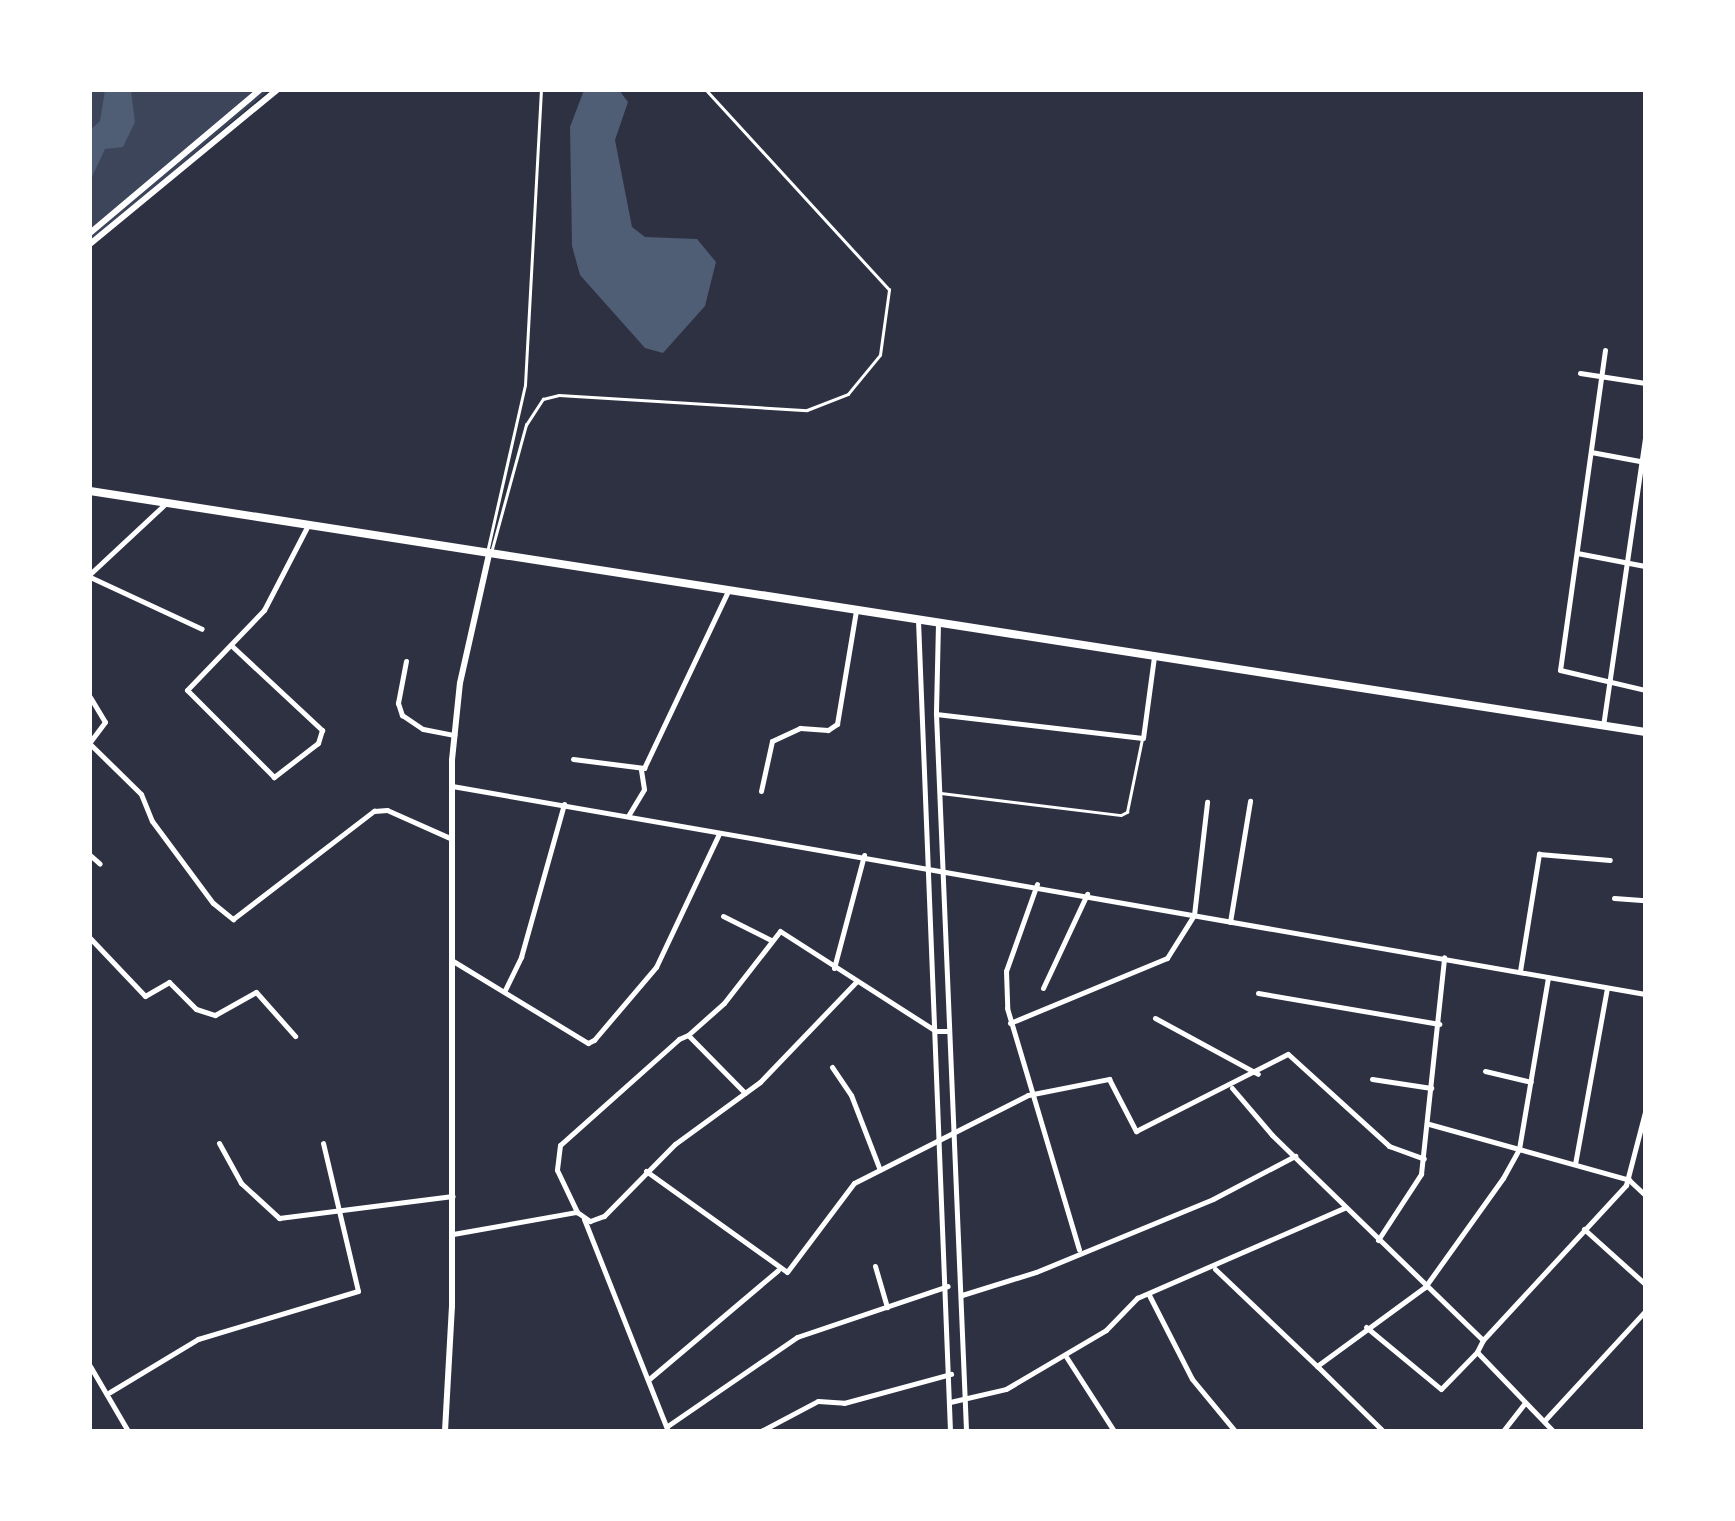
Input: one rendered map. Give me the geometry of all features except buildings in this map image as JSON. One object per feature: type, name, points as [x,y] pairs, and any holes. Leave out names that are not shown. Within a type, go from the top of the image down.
[{"type":"main road","points":[[90,492],[1645,732]]},
{"type":"street","points":[[90,233],[260,90]]},
{"type":"street","points":[[90,244],[277,90]]},
{"type":"street","points":[[1605,350],[1560,670],[1610,686],[1645,690]]},
{"type":"street","points":[[1580,373],[1645,383]]},
{"type":"street","points":[[1604,726],[1645,438]]},
{"type":"street","points":[[1591,452],[1643,462]]},
{"type":"street","points":[[166,504],[90,575],[202,629]]},
{"type":"street","points":[[233,646],[322,730],[318,743],[274,778],[187,694],[220,652],[233,646],[264,610],[308,524]]},
{"type":"street","points":[[445,1431],[453,1234],[454,734],[489,554]]},
{"type":"street","points":[[1577,554],[1645,566]]},
{"type":"street","points":[[628,816],[644,789],[641,770],[728,591]]},
{"type":"street","points":[[761,791],[772,741],[800,728],[828,730],[837,724],[856,610]]},
{"type":"street","points":[[918,620],[950,1318],[950,1431]]},
{"type":"street","points":[[938,623],[936,714],[966,1431]]},
{"type":"street","points":[[936,714],[1142,738],[1154,656]]},
{"type":"street","points":[[406,661],[398,703],[402,716],[423,729],[454,734]]},
{"type":"street","points":[[90,697],[105,722],[90,743],[141,794],[152,821],[213,903],[233,919],[374,810],[386,810],[452,839]]},
{"type":"street","points":[[574,758],[641,770]]},
{"type":"street","points":[[452,786],[1037,884],[1230,922],[1645,994]]},
{"type":"street","points":[[1230,922],[1250,801]]},
{"type":"street","points":[[1010,1023],[1167,958],[1194,915],[1207,802]]},
{"type":"street","points":[[504,990],[521,957],[564,804]]},
{"type":"street","points":[[453,961],[588,1043],[656,967],[720,833]]},
{"type":"street","points":[[834,968],[864,854]]},
{"type":"street","points":[[1520,972],[1539,854],[1610,860]]},
{"type":"street","points":[[90,855],[100,864]]},
{"type":"street","points":[[1037,884],[1006,972],[1010,1023],[1028,1095],[1079,1250]]},
{"type":"street","points":[[1043,988],[1087,894]]},
{"type":"street","points":[[1614,898],[1645,900]]},
{"type":"street","points":[[723,916],[771,940]]},
{"type":"street","points":[[948,1031],[937,1032],[780,931],[724,1003],[560,1145],[557,1170],[580,1214],[668,1428],[786,1342],[948,1286]]},
{"type":"street","points":[[90,938],[145,996],[169,982],[196,1009],[214,1015],[261,994],[295,1036]]},
{"type":"street","points":[[1378,1241],[1415,1190],[1424,1159],[1444,958]]},
{"type":"street","points":[[1316,1366],[1366,1326],[1425,1287],[1472,1227],[1519,1148],[1548,977]]},
{"type":"street","points":[[453,1234],[580,1214],[604,1216],[646,1170],[745,1092],[858,982]]},
{"type":"street","points":[[1575,1164],[1608,988]]},
{"type":"street","points":[[1258,992],[1438,1024]]},
{"type":"street","points":[[1155,1018],[1258,1074]]},
{"type":"street","points":[[688,1035],[745,1092]]},
{"type":"street","points":[[648,1380],[778,1270],[791,1269],[844,1192],[942,1134],[1028,1095],[1109,1080],[1136,1131],[1232,1088],[1288,1054],[1388,1146],[1424,1159]]},
{"type":"street","points":[[832,1067],[851,1094],[880,1170]]},
{"type":"street","points":[[1485,1071],[1531,1082]]},
{"type":"street","points":[[1372,1079],[1431,1088]]},
{"type":"street","points":[[1232,1088],[1344,1208],[1483,1340]]},
{"type":"street","points":[[1366,1326],[1440,1390],[1453,1384],[1483,1340],[1628,1180],[1645,1112]]},
{"type":"street","points":[[1429,1124],[1628,1180],[1645,1194]]},
{"type":"street","points":[[219,1143],[241,1183],[270,1214],[343,1210],[453,1196]]},
{"type":"street","points":[[110,1392],[198,1340],[354,1294],[359,1287],[343,1210],[322,1143]]},
{"type":"street","points":[[960,1295],[1036,1272],[1079,1250],[1213,1199],[1295,1156]]},
{"type":"street","points":[[646,1170],[778,1270]]},
{"type":"street","points":[[951,1402],[1006,1389],[1065,1355],[1149,1295],[1215,1269],[1344,1208]]},
{"type":"street","points":[[1583,1228],[1645,1284]]},
{"type":"street","points":[[875,1266],[887,1307]]},
{"type":"street","points":[[1215,1269],[1383,1431]]},
{"type":"street","points":[[1149,1295],[1192,1379],[1235,1431]]},
{"type":"street","points":[[1544,1421],[1645,1311]]},
{"type":"street","points":[[950,1318],[961,1316]]},
{"type":"street","points":[[1477,1352],[1553,1431]]},
{"type":"street","points":[[1065,1355],[1114,1431]]},
{"type":"street","points":[[90,1366],[110,1392],[128,1431]]},
{"type":"street","points":[[760,1431],[818,1401],[844,1403],[952,1374]]},
{"type":"street","points":[[1503,1431],[1525,1403]]},
{"type":"lane","points":[[489,554],[487,540],[525,385],[541,90]]},
{"type":"lane","points":[[489,554],[526,426],[543,399],[559,395],[807,410],[848,394],[880,354],[889,290],[706,90]]},
{"type":"lane","points":[[939,793],[1121,815],[1131,800],[1142,738]]},
{"type":"shaded area","points":[[90,90],[269,90],[90,242]]},
{"type":"shaded area","points":[[105,90],[131,90],[135,122],[123,147],[105,149],[90,181],[90,130],[100,121]]},
{"type":"shaded area","points":[[584,90],[619,90],[628,102],[615,140],[632,227],[645,237],[697,239],[716,262],[705,306],[663,353],[645,348],[580,275],[572,246],[570,127]]}]
